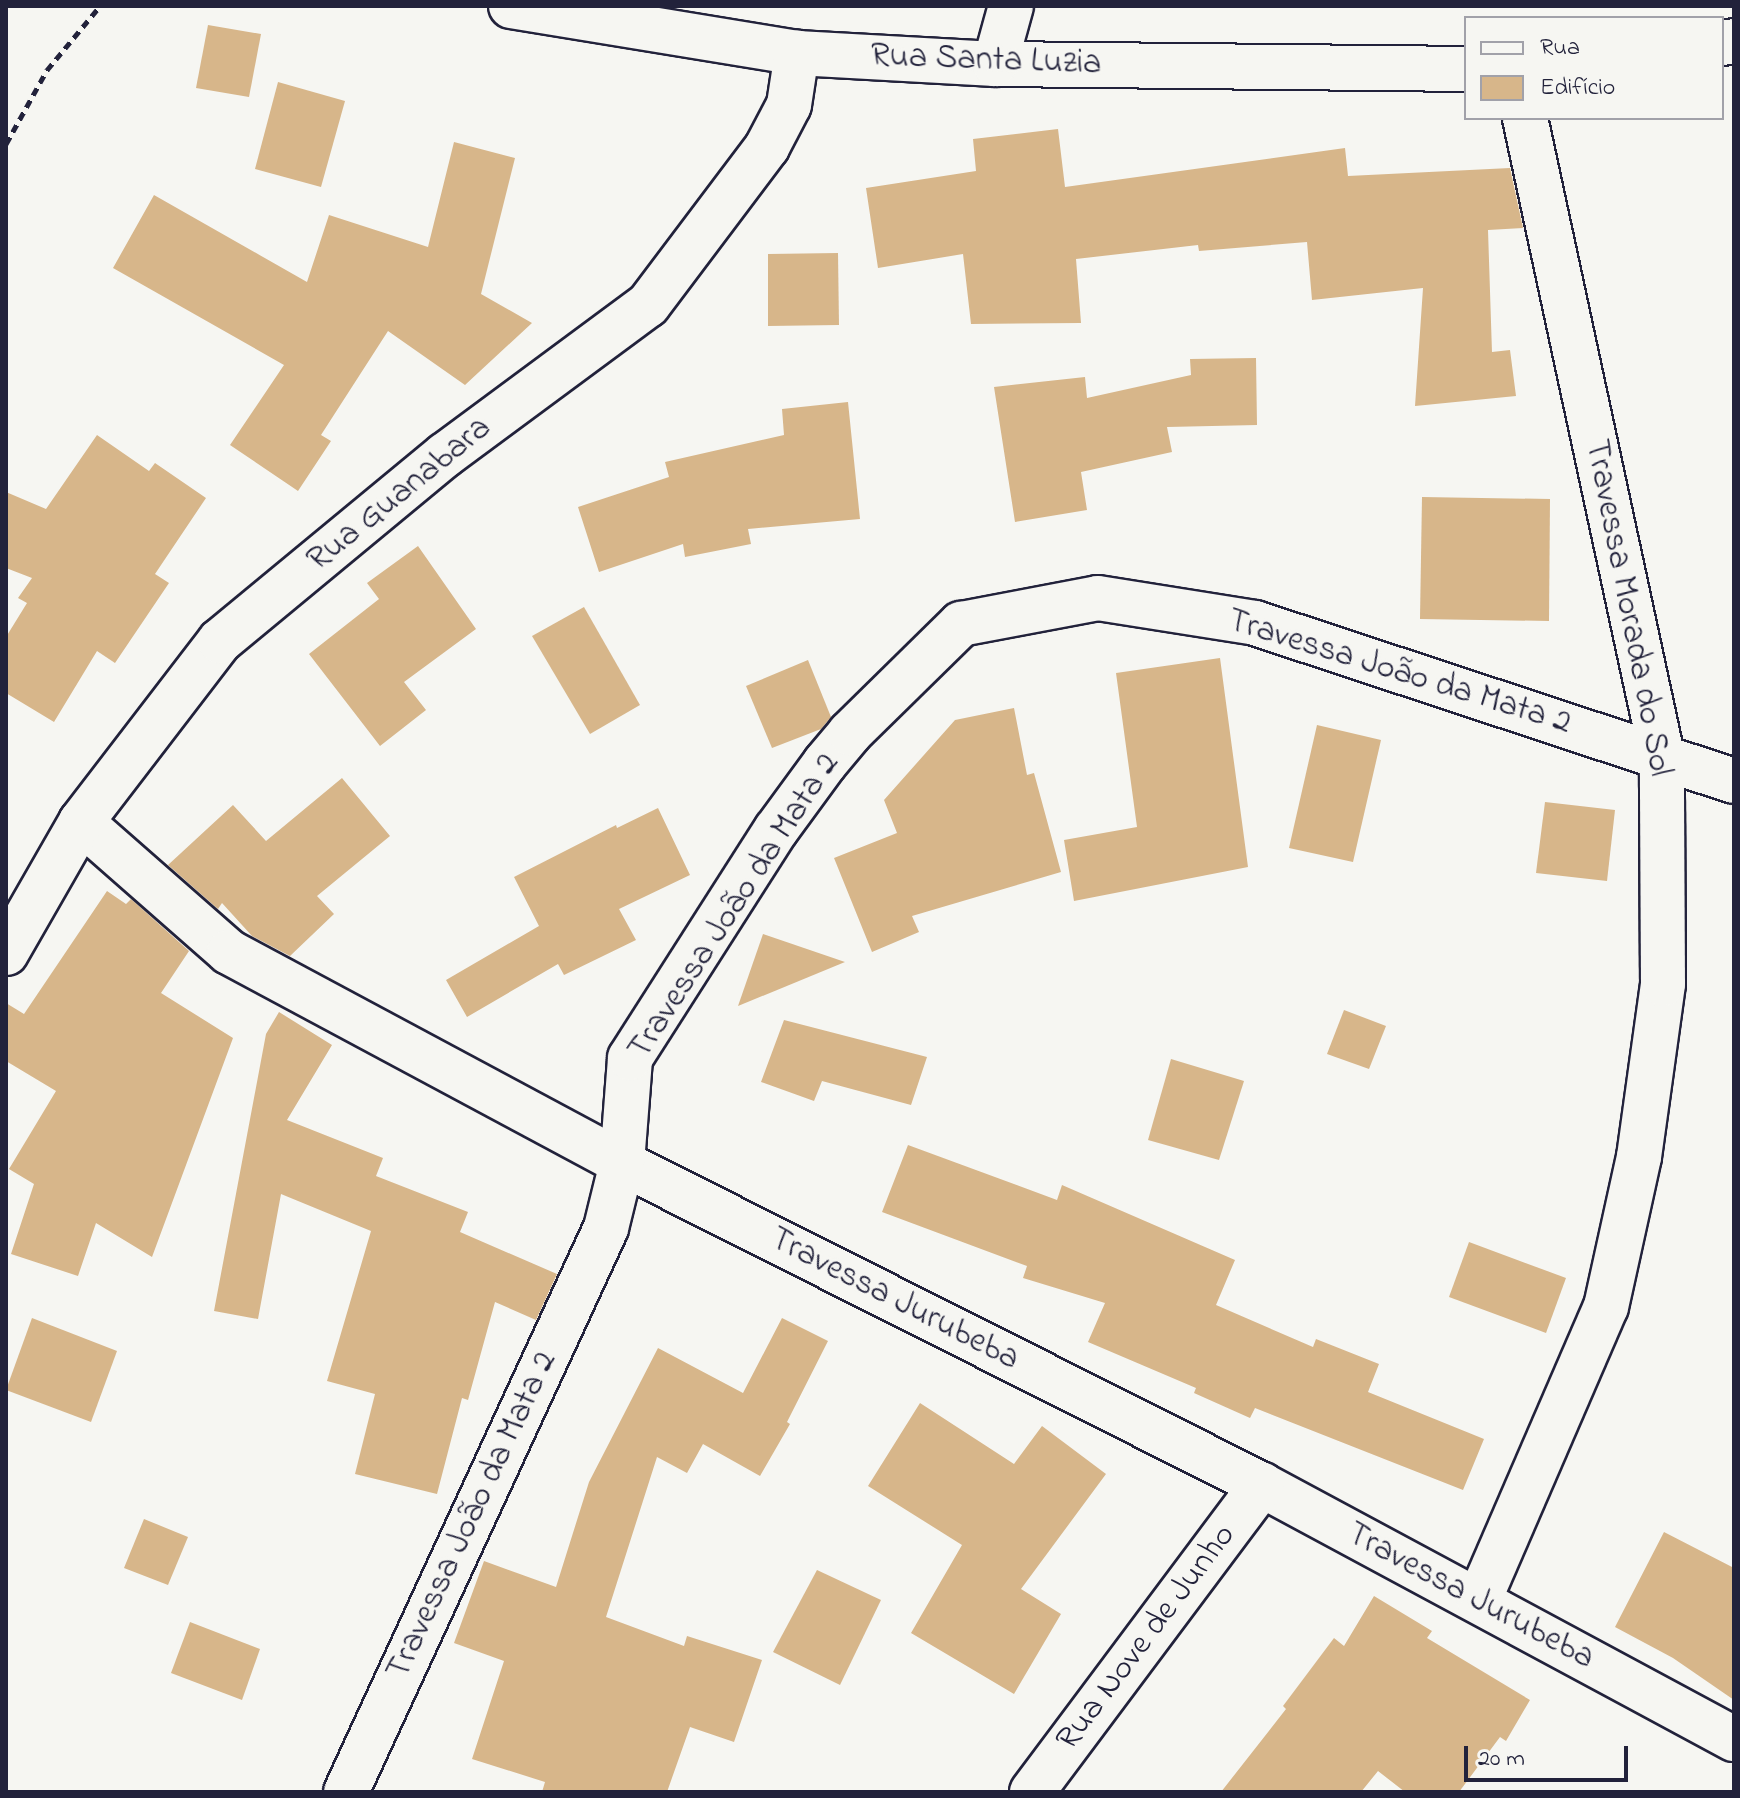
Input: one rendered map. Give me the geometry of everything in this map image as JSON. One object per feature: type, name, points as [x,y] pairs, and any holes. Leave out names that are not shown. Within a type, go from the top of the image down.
[{"type":"street","name":"Rua Santa Luzia","points":[[511,6],[797,53],[995,64],[1464,69]]},
{"type":"street","points":[[995,64],[1011,6]]},
{"type":"street","name":"Rua Guanabara","points":[[6,953],[81,822],[220,641],[445,455],[648,305],[767,147],[789,105],[797,53]]},
{"type":"street","name":"Travessa Morada do Sol","points":[[1479,1600],[1606,1307],[1639,1157],[1663,984],[1662,756],[1525,120]]},
{"type":"street","name":"Travessa João da Mata 2","points":[[346,1792],[606,1228],[622,1163],[630,1058],[776,830],[825,763],[850,733],[961,624],[1098,598],[1255,623],[1734,781]]},
{"type":"street","name":"Travessa Jurubeba","points":[[81,822],[229,952],[622,1163],[1262,1485],[1734,1739]]},
{"type":"street","name":"Rua Nove de Junho","points":[[1032,1792],[1262,1485]]},
{"type":"path","points":[[6,144],[47,70],[100,6]]},
{"type":"building","points":[[208,25],[261,34],[249,97],[196,88]]},
{"type":"building","points":[[278,82],[345,101],[321,187],[255,169]]},
{"type":"building","points":[[1058,129],[1065,187],[1345,148],[1348,176],[1510,168],[1523,228],[1488,230],[1492,352],[1510,350],[1516,396],[1415,406],[1423,288],[1312,300],[1307,242],[1199,251],[1198,245],[1076,259],[1081,323],[971,324],[963,254],[878,268],[866,188],[976,171],[973,139]]},
{"type":"building","points":[[454,142],[515,158],[481,294],[532,323],[465,385],[388,331],[321,435],[331,441],[298,491],[230,445],[284,365],[113,268],[154,195],[307,282],[329,215],[428,247]]},
{"type":"building","points":[[838,253],[839,325],[768,326],[768,254]]},
{"type":"building","points":[[1256,358],[1257,425],[1167,427],[1172,452],[1081,472],[1087,510],[1015,522],[994,387],[1085,377],[1087,398],[1191,375],[1190,359]]},
{"type":"building","points":[[848,402],[860,519],[748,529],[751,544],[685,557],[683,544],[599,572],[578,507],[669,477],[665,462],[784,435],[782,409]]},
{"type":"building","points":[[97,435],[149,471],[155,463],[206,498],[155,574],[169,583],[115,663],[97,651],[54,722],[6,693],[6,637],[27,603],[18,598],[32,578],[6,568],[6,492],[46,509]]},
{"type":"building","points":[[1422,497],[1550,499],[1549,621],[1420,619]]},
{"type":"building","points":[[418,546],[476,629],[404,682],[426,710],[380,746],[309,654],[379,599],[367,583]]},
{"type":"building","points":[[584,607],[640,705],[590,734],[532,636]]},
{"type":"building","points":[[1220,658],[1248,867],[1074,901],[1064,840],[1137,827],[1116,673]]},
{"type":"building","points":[[808,660],[831,717],[821,729],[772,748],[746,686]]},
{"type":"building","points":[[1014,708],[1027,775],[1034,773],[1061,872],[912,916],[919,932],[872,952],[834,858],[897,833],[884,800],[955,720]]},
{"type":"building","points":[[1317,725],[1381,740],[1353,862],[1289,848]]},
{"type":"building","points":[[342,778],[390,836],[317,896],[334,914],[290,956],[252,936],[222,903],[218,909],[168,865],[233,805],[266,841]]},
{"type":"building","points":[[1545,802],[1615,810],[1607,881],[1536,873]]},
{"type":"building","points":[[658,808],[690,875],[619,909],[636,940],[564,975],[558,964],[467,1017],[446,980],[539,926],[514,877],[616,825],[617,828]]},
{"type":"building","points":[[107,891],[126,904],[131,899],[189,951],[161,993],[233,1038],[152,1257],[96,1223],[78,1276],[11,1254],[34,1184],[9,1169],[56,1091],[6,1061],[6,1003],[24,1014]]},
{"type":"building","points":[[763,934],[845,962],[738,1006]]},
{"type":"building","points":[[1344,1010],[1386,1026],[1369,1069],[1327,1054]]},
{"type":"building","points":[[279,1012],[332,1045],[287,1120],[383,1158],[376,1176],[468,1212],[460,1232],[557,1274],[536,1320],[495,1302],[468,1400],[462,1398],[437,1494],[355,1474],[375,1394],[327,1381],[371,1231],[281,1194],[258,1319],[214,1311],[266,1034]]},
{"type":"building","points":[[784,1020],[927,1057],[911,1105],[822,1081],[814,1101],[761,1082]]},
{"type":"building","points":[[1171,1059],[1244,1081],[1219,1160],[1148,1140]]},
{"type":"building","points":[[908,1145],[1057,1200],[1062,1185],[1235,1260],[1216,1305],[1313,1347],[1316,1339],[1379,1364],[1368,1392],[1484,1439],[1463,1490],[1255,1408],[1250,1418],[1194,1393],[1196,1388],[1088,1342],[1105,1303],[1023,1278],[1027,1266],[882,1212]]},
{"type":"building","points":[[1469,1242],[1566,1278],[1546,1333],[1449,1297]]},
{"type":"building","points":[[32,1318],[117,1351],[91,1422],[6,1390]]},
{"type":"building","points":[[782,1318],[828,1341],[787,1422],[790,1424],[760,1476],[703,1444],[687,1473],[657,1457],[606,1617],[684,1646],[687,1636],[762,1660],[734,1742],[690,1727],[667,1792],[542,1792],[545,1782],[472,1759],[504,1661],[454,1643],[484,1561],[556,1587],[589,1482],[658,1348],[743,1393]]},
{"type":"building","points":[[920,1403],[1014,1464],[1042,1426],[1106,1474],[1021,1589],[1061,1614],[1014,1694],[911,1633],[962,1545],[868,1486]]},
{"type":"building","points":[[144,1519],[188,1537],[168,1585],[124,1568]]},
{"type":"building","points":[[1664,1532],[1734,1568],[1734,1700],[1673,1658],[1615,1627]]},
{"type":"building","points":[[817,1570],[881,1600],[840,1685],[773,1652]]},
{"type":"building","points":[[1374,1596],[1432,1631],[1427,1638],[1530,1700],[1506,1741],[1500,1737],[1459,1792],[1405,1792],[1378,1771],[1361,1792],[1221,1792],[1286,1709],[1283,1706],[1334,1638],[1344,1646]]},
{"type":"building","points":[[190,1622],[260,1649],[242,1700],[171,1673]]}]
